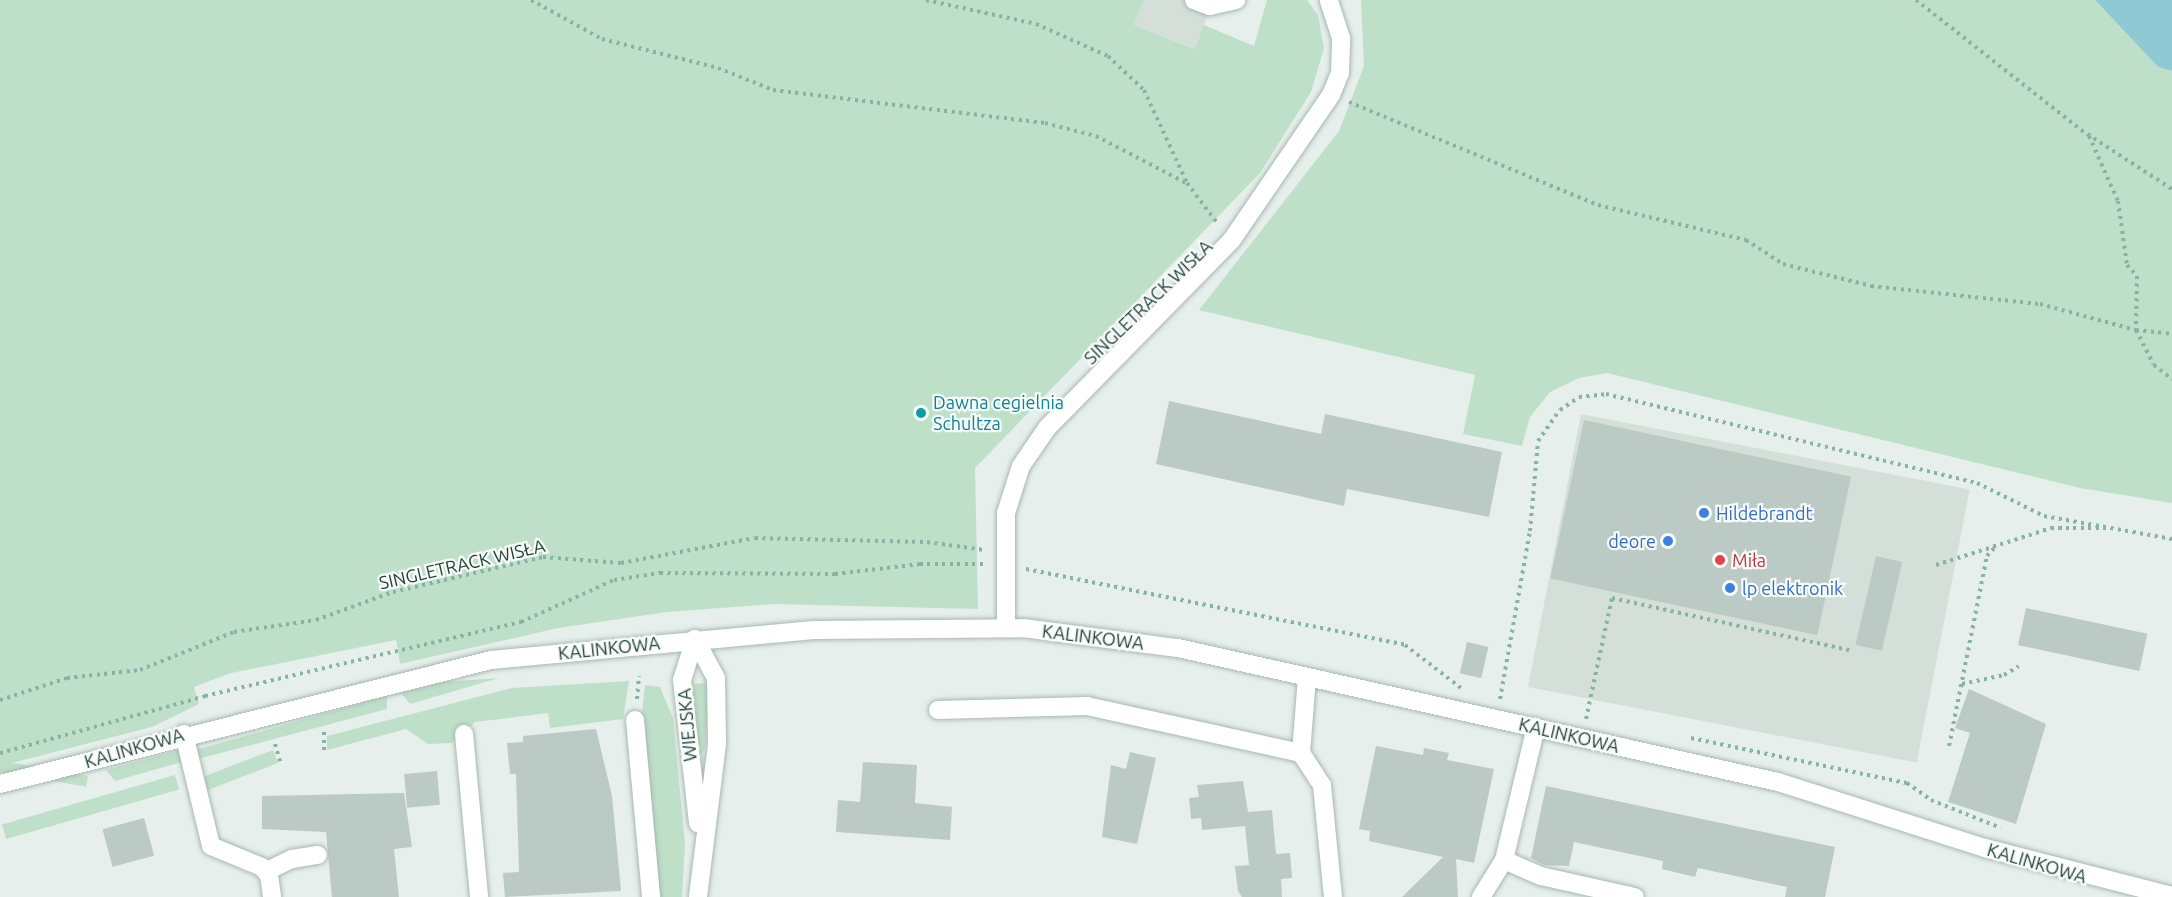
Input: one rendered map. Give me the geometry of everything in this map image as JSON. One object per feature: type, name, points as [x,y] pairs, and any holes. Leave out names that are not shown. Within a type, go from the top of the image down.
[{"type":"street","points":[[1194,0],[1210,6],[1236,0]]},
{"type":"street","points":[[1006,628],[1003,552],[1006,513],[1021,466],[1047,428],[1231,241],[1331,95],[1340,73],[1341,38],[1329,0]]},
{"type":"street","name":"KALINKOWA","points":[[0,784],[184,734],[491,660],[695,639],[1006,628],[1178,648],[1778,782],[1994,851],[2172,896]]},
{"type":"street","name":"WIEJSKA","points":[[695,639],[682,680],[701,843]]},
{"type":"street","name":"WIEJSKA","points":[[695,639],[716,678],[717,744],[701,843],[698,897]]},
{"type":"street","points":[[1307,677],[1301,753],[1322,785],[1333,897]]},
{"type":"street","points":[[938,710],[1087,706],[1301,753]]},
{"type":"street","points":[[635,720],[651,897]]},
{"type":"street","points":[[1481,897],[1504,860],[1536,727]]},
{"type":"street","points":[[184,734],[212,846],[267,871]]},
{"type":"street","points":[[464,734],[478,897]]},
{"type":"street","points":[[267,871],[292,859],[318,855]]},
{"type":"street","points":[[1504,860],[1541,876],[1635,897]]},
{"type":"street","points":[[267,871],[272,897]]},
{"type":"path","points":[[531,0],[602,39],[718,68],[773,90],[953,114],[990,112],[1096,136],[1187,183]]},
{"type":"path","name":"SINGLETRACK WISŁA","points":[[926,0],[1036,24],[1108,56],[1144,90],[1187,183],[1231,241]]},
{"type":"path","points":[[1916,0],[2089,135],[2172,189]]},
{"type":"path","points":[[1331,95],[1598,205],[1746,240],[1783,264],[1871,286],[2040,304],[2136,330],[2172,334]]},
{"type":"path","points":[[2089,135],[2118,201],[2127,265],[2137,276],[2136,330],[2154,365],[2172,378]]},
{"type":"path","points":[[1500,699],[1530,531],[1538,441],[1560,410],[1579,397],[1606,394],[1977,483],[2044,516],[2172,540]]},
{"type":"path","points":[[1936,565],[2051,528],[2112,528]]},
{"type":"path","name":"SINGLETRACK WISŁA","points":[[0,700],[67,678],[140,670],[234,632],[316,620],[393,592],[543,556],[621,562],[755,538],[927,542],[1003,552]]},
{"type":"path","points":[[1950,746],[1987,556],[1996,546]]},
{"type":"path","points":[[1597,721],[1586,719],[1612,598],[1852,651]]},
{"type":"path","points":[[1962,684],[2004,675],[2019,666]]},
{"type":"path","points":[[0,753],[80,732]]},
{"type":"path","points":[[324,732],[324,751]]},
{"type":"path","points":[[1678,736],[1907,783],[1931,800],[2005,830]]},
{"type":"path","points":[[275,744],[280,762]]},
{"type":"shaded area","points":[[1144,0],[1213,0],[1196,49],[1134,25]]},
{"type":"shaded area","points":[[1581,414],[1970,490],[1917,762],[1528,687]]},
{"type":"green space","points":[[0,0],[1144,0],[1134,25],[1195,49],[1204,25],[1254,46],[1267,0],[1307,0],[1318,15],[1324,48],[1311,92],[1260,173],[975,468],[978,609],[774,604],[667,612],[558,628],[400,664],[396,640],[231,673],[194,687],[199,704],[152,727],[0,766]]},
{"type":"green space","points":[[1361,0],[2095,0],[2158,67],[2172,71],[2172,503],[2080,488],[1607,373],[1579,378],[1550,392],[1530,417],[1522,446],[1463,434],[1475,375],[1199,310],[1339,131],[1364,66]]},
{"type":"green space","points":[[499,678],[410,704],[401,693],[444,682]]},
{"type":"green space","points":[[629,681],[623,719],[550,728],[548,713],[475,722],[452,743],[428,744],[406,729],[327,750],[327,736],[512,688]]},
{"type":"green space","points":[[709,683],[705,749],[701,754],[691,684]]},
{"type":"green space","points":[[645,685],[660,687],[673,718],[685,844],[682,897],[660,897],[641,722]]},
{"type":"green space","points":[[387,696],[387,709],[198,759],[195,750]]},
{"type":"green space","points":[[181,750],[185,761],[115,781],[106,770]]},
{"type":"green space","points":[[273,750],[278,763],[208,790],[203,777]]},
{"type":"green space","points":[[0,760],[88,776],[86,787],[0,772]]},
{"type":"green space","points":[[175,775],[179,789],[6,839],[2,825]]},
{"type":"water","points":[[2095,0],[2172,0],[2172,71],[2158,67]]},
{"type":"building","points":[[1169,401],[1321,434],[1325,414],[1502,452],[1489,517],[1347,489],[1344,506],[1156,464]]},
{"type":"building","name":"Hildebrandt","points":[[1584,420],[1851,477],[1817,635],[1550,578]]},
{"type":"building","points":[[1876,556],[1902,562],[1882,651],[1856,645]]},
{"type":"building","points":[[2026,608],[2147,634],[2139,671],[2018,645]]},
{"type":"building","points":[[1467,642],[1488,647],[1481,678],[1460,673]]},
{"type":"building","points":[[1969,689],[2046,724],[2016,824],[1948,802],[1970,733],[1955,728]]},
{"type":"building","points":[[596,729],[612,796],[621,891],[505,897],[503,873],[519,872],[516,774],[510,774],[507,743],[523,742],[523,736]]},
{"type":"building","points":[[1376,746],[1423,755],[1424,748],[1449,753],[1447,760],[1494,769],[1474,863],[1456,859],[1458,897],[1402,897],[1443,857],[1369,841],[1370,831],[1359,829]]},
{"type":"building","points":[[1130,752],[1156,758],[1137,844],[1102,837],[1111,765],[1126,769]]},
{"type":"building","points":[[863,762],[917,765],[915,803],[952,807],[950,840],[836,832],[838,800],[860,802]]},
{"type":"building","points":[[437,771],[440,805],[407,808],[404,774]]},
{"type":"building","points":[[1243,781],[1248,812],[1272,810],[1276,854],[1290,853],[1292,878],[1281,879],[1282,897],[1242,897],[1238,891],[1235,866],[1249,865],[1245,826],[1202,830],[1201,818],[1191,819],[1189,798],[1199,797],[1197,785]]},
{"type":"building","points":[[1546,786],[1835,847],[1825,897],[1785,897],[1787,887],[1698,868],[1695,877],[1662,869],[1663,861],[1574,842],[1569,866],[1544,865],[1531,858]]},
{"type":"building","points":[[404,793],[412,847],[394,849],[399,897],[332,897],[326,832],[262,829],[262,796]]},
{"type":"building","points":[[144,818],[154,856],[113,867],[102,829]]},
{"type":"place","name":"Dawna cegielnia Schultza","points":[[921,413]]},
{"type":"place","name":"Hildebrandt","points":[[1704,513]]},
{"type":"place","name":"deore","points":[[1668,541]]},
{"type":"place","name":"Miła","points":[[1720,560]]},
{"type":"place","name":"lp elektronik","points":[[1730,588]]}]
